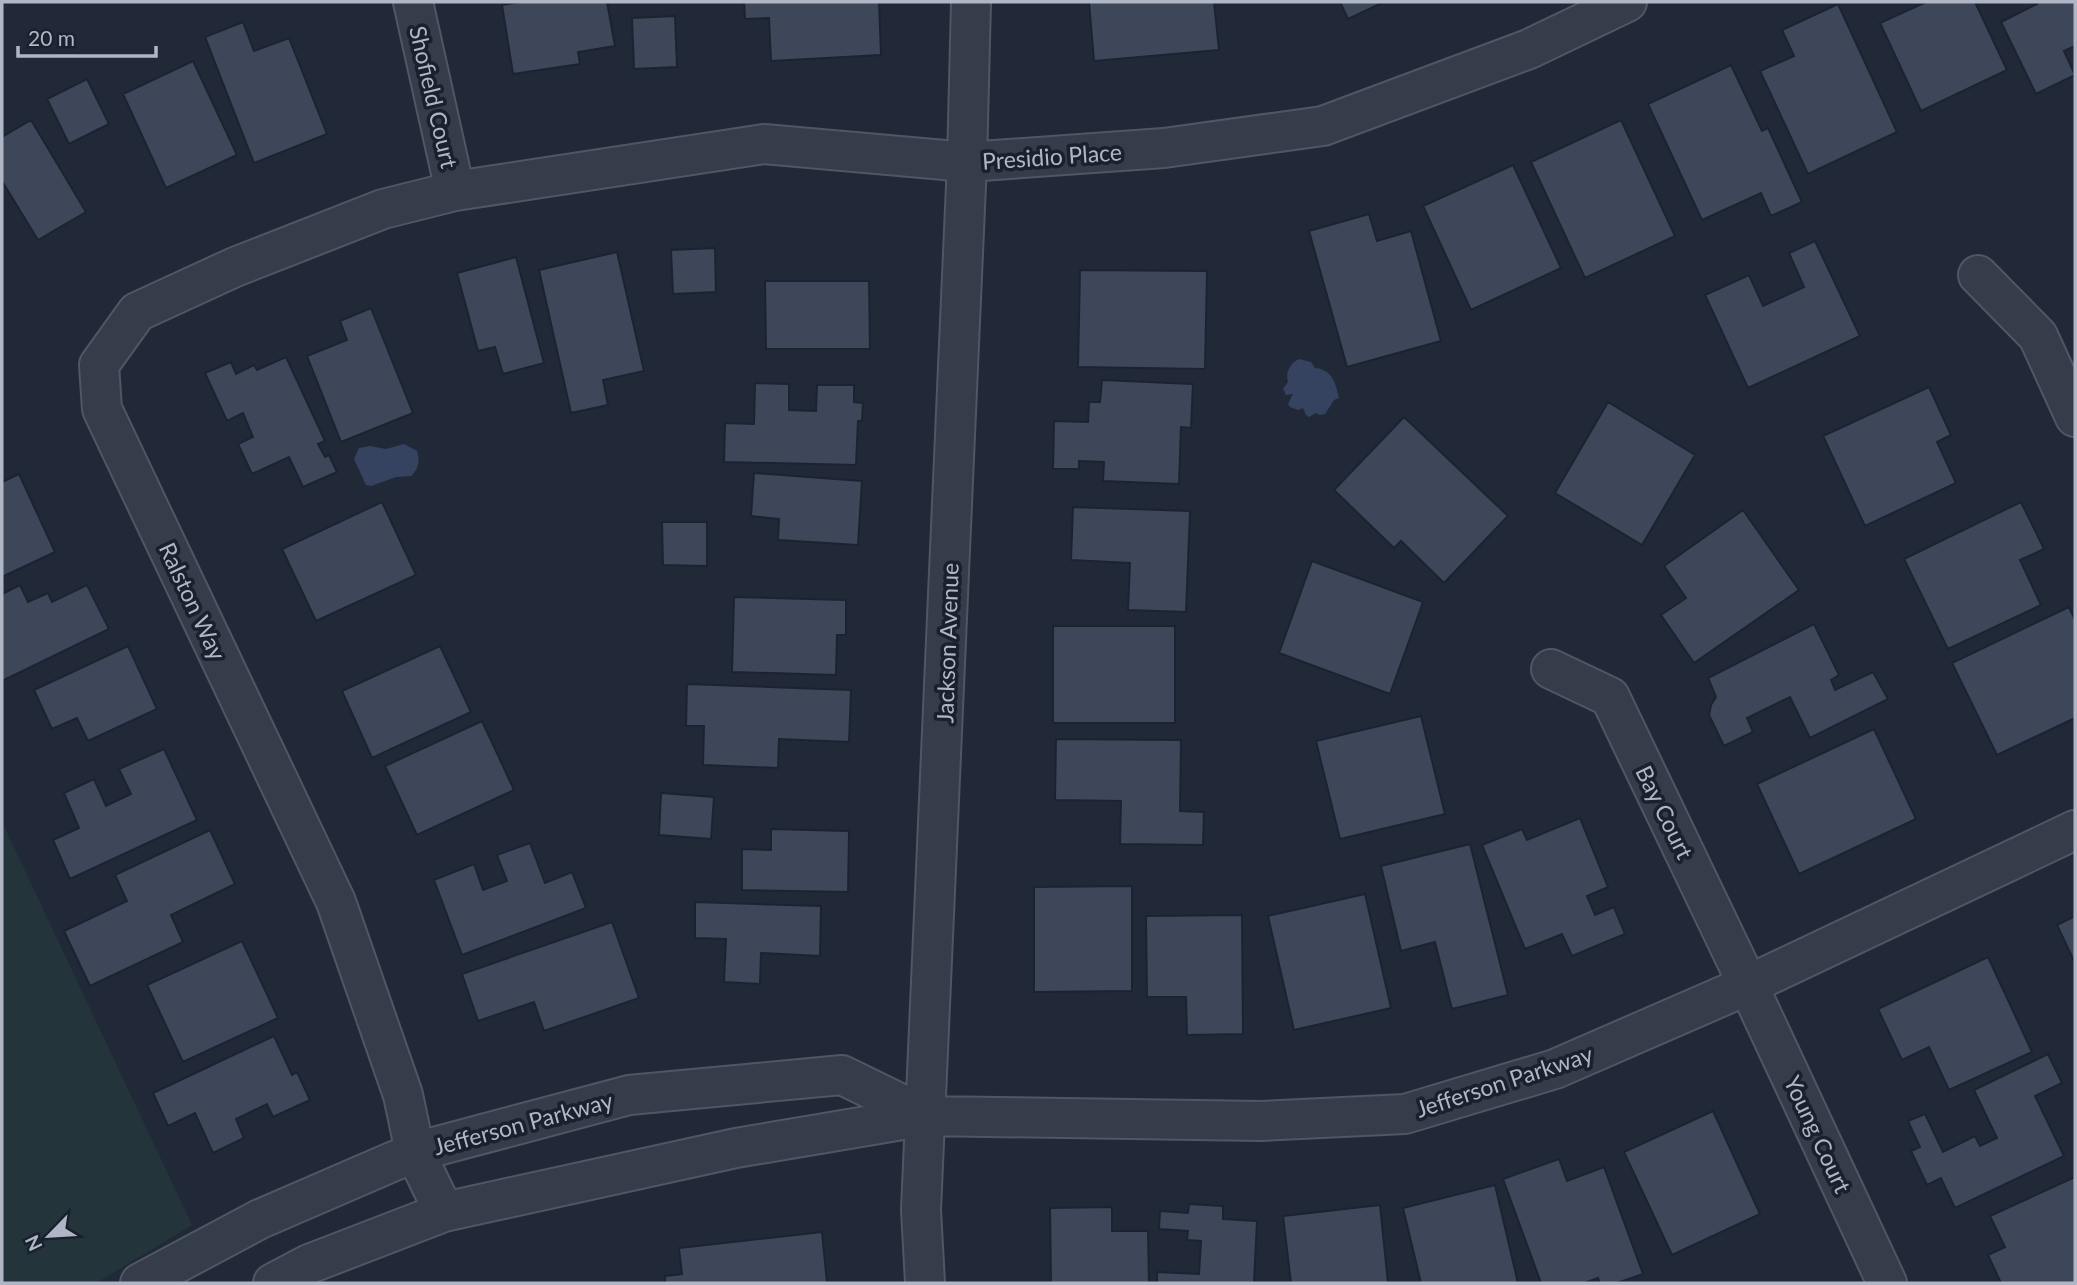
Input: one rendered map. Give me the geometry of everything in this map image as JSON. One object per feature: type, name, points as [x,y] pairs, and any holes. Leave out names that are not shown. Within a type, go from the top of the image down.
[{"type":"street","name":"Shofield Court","points":[[413,2],[455,191]]},
{"type":"street","name":"Jackson Avenue","points":[[925,1283],[921,1210],[967,162],[971,2]]},
{"type":"street","name":"Presidio Place","points":[[455,191],[764,144],[967,162],[1164,148],[1323,125],[1529,49],[1627,2]]},
{"type":"street","name":"Ralston Way","points":[[444,1212],[415,1152],[403,1095],[336,902],[102,409],[99,365],[137,312],[235,267],[383,209],[455,191]]},
{"type":"street","points":[[1978,275],[2038,335],[2075,417]]},
{"type":"street","name":"Bay Court","points":[[1551,669],[1610,697],[1748,985]]},
{"type":"street","name":"Jefferson Parkway","points":[[273,1283],[309,1264],[444,1212],[736,1148],[926,1116],[1261,1121],[1405,1114],[1555,1069],[1748,985],[2075,830]]},
{"type":"street","name":"Young Court","points":[[1748,985],[1887,1283]]},
{"type":"street","name":"Jefferson Parkway","points":[[139,1283],[260,1219],[415,1152],[629,1095],[842,1074],[926,1116]]},
{"type":"shaded area","points":[[2,822],[192,1225],[96,1283],[2,1283]]},
{"type":"water","points":[[1299,359],[1311,362],[1315,368],[1325,371],[1335,383],[1339,398],[1334,400],[1325,414],[1316,413],[1309,417],[1303,408],[1298,410],[1288,404],[1293,394],[1286,395],[1283,389],[1288,382],[1289,369]]},
{"type":"water","points":[[404,444],[417,451],[418,455],[419,462],[411,476],[366,485],[354,459],[359,448],[370,446],[386,449]]},
{"type":"building","points":[[520,2],[607,2],[615,46],[578,52],[580,64],[513,74],[502,5]]},
{"type":"building","points":[[744,2],[879,2],[881,55],[771,61],[769,18],[745,19]]},
{"type":"building","points":[[1089,2],[1214,2],[1219,50],[1094,61]]},
{"type":"building","points":[[1340,2],[1384,2],[1348,19]]},
{"type":"building","points":[[1926,2],[1975,2],[2007,70],[1921,111],[1880,23]]},
{"type":"building","points":[[2036,2],[2075,2],[2075,46],[2064,51],[2075,75],[2036,94],[2001,22],[2037,4]]},
{"type":"building","points":[[1838,4],[1897,132],[1808,174],[1760,71],[1794,56],[1782,30]]},
{"type":"building","points":[[675,16],[677,67],[634,69],[632,18]]},
{"type":"building","points":[[243,22],[254,51],[289,38],[327,134],[254,163],[205,37]]},
{"type":"building","points":[[193,61],[237,155],[166,188],[123,94]]},
{"type":"building","points":[[1731,65],[1762,131],[1768,128],[1802,202],[1771,216],[1761,193],[1702,220],[1648,104]]},
{"type":"building","points":[[87,79],[109,124],[69,144],[47,99]]},
{"type":"building","points":[[31,120],[86,212],[38,240],[2,181],[2,137]]},
{"type":"building","points":[[1621,120],[1675,236],[1585,278],[1531,162]]},
{"type":"building","points":[[1513,165],[1561,268],[1471,310],[1423,206]]},
{"type":"building","points":[[1369,214],[1377,241],[1411,231],[1441,341],[1347,367],[1309,231]]},
{"type":"building","points":[[1815,241],[1860,336],[1748,388],[1705,295],[1749,275],[1763,306],[1804,287],[1789,253]]},
{"type":"building","points":[[715,248],[716,292],[673,294],[671,250]]},
{"type":"building","points":[[617,252],[644,371],[603,380],[608,405],[571,413],[539,270]]},
{"type":"building","points":[[516,257],[544,363],[503,374],[495,347],[478,351],[457,273]]},
{"type":"building","points":[[1080,270],[1207,271],[1205,369],[1078,367]]},
{"type":"building","points":[[765,281],[869,281],[870,349],[766,349]]},
{"type":"building","points":[[371,308],[413,413],[341,442],[307,356],[347,340],[340,321]]},
{"type":"building","points":[[286,357],[325,441],[318,444],[325,457],[329,455],[337,472],[303,487],[289,457],[252,474],[238,444],[253,437],[243,413],[227,421],[205,373],[231,362],[236,374],[254,365],[257,370]]},
{"type":"building","points":[[1102,380],[1193,384],[1191,428],[1181,427],[1179,484],[1103,481],[1104,462],[1079,461],[1079,469],[1053,469],[1054,421],[1088,422],[1089,402],[1100,402]]},
{"type":"building","points":[[755,383],[789,384],[789,410],[816,411],[817,385],[854,385],[854,402],[863,403],[862,421],[858,421],[856,465],[724,462],[725,423],[754,424]]},
{"type":"building","points":[[1929,387],[1951,435],[1937,442],[1956,483],[1865,526],[1823,436]]},
{"type":"building","points":[[1608,402],[1695,455],[1642,545],[1555,493]]},
{"type":"building","points":[[1404,417],[1508,516],[1444,583],[1401,541],[1394,548],[1334,490]]},
{"type":"building","points":[[754,473],[862,481],[858,545],[778,540],[779,519],[751,516]]},
{"type":"building","points":[[19,474],[55,552],[2,577],[2,482]]},
{"type":"building","points":[[382,502],[416,575],[316,621],[282,549]]},
{"type":"building","points":[[2021,502],[2044,549],[2020,560],[2041,605],[1948,649],[1904,559]]},
{"type":"building","points":[[1073,507],[1190,511],[1186,612],[1128,610],[1130,563],[1071,560]]},
{"type":"building","points":[[1743,510],[1799,590],[1694,663],[1661,615],[1686,598],[1664,566]]},
{"type":"building","points":[[662,522],[707,522],[707,566],[663,565]]},
{"type":"building","points":[[1312,561],[1423,602],[1390,694],[1279,653]]},
{"type":"building","points":[[20,585],[28,602],[48,593],[52,602],[87,585],[109,629],[2,681],[2,594]]},
{"type":"building","points":[[734,597],[846,600],[846,635],[837,635],[836,675],[732,672]]},
{"type":"building","points":[[2069,607],[2075,620],[2075,718],[1997,755],[1952,663]]},
{"type":"building","points":[[1814,624],[1839,675],[1831,680],[1835,690],[1873,672],[1888,699],[1810,738],[1790,697],[1747,718],[1753,732],[1724,746],[1709,715],[1716,697],[1708,678]]},
{"type":"building","points":[[1053,626],[1175,626],[1175,723],[1053,723]]},
{"type":"building","points":[[128,646],[157,709],[88,741],[77,718],[52,729],[34,690]]},
{"type":"building","points":[[440,646],[471,712],[372,758],[342,691]]},
{"type":"building","points":[[687,684],[851,690],[849,742],[779,739],[778,768],[703,765],[704,726],[686,726]]},
{"type":"building","points":[[1421,716],[1445,814],[1340,839],[1316,741]]},
{"type":"building","points":[[482,721],[514,790],[417,835],[385,766]]},
{"type":"building","points":[[1874,729],[1916,819],[1799,874],[1757,784]]},
{"type":"building","points":[[1056,739],[1181,740],[1180,811],[1204,812],[1203,845],[1120,844],[1121,801],[1055,800]]},
{"type":"building","points":[[164,749],[197,820],[70,879],[53,840],[79,828],[64,793],[94,779],[106,806],[131,794],[119,769]]},
{"type":"building","points":[[661,793],[714,797],[711,839],[659,835]]},
{"type":"building","points":[[1580,818],[1608,887],[1587,896],[1595,915],[1614,907],[1625,934],[1572,956],[1562,934],[1525,949],[1482,845],[1522,829],[1527,840]]},
{"type":"building","points":[[771,829],[849,831],[848,892],[742,890],[742,849],[771,850]]},
{"type":"building","points":[[210,830],[235,884],[171,915],[183,942],[90,986],[64,931],[127,901],[115,875]]},
{"type":"building","points":[[530,843],[545,883],[572,872],[586,908],[462,955],[434,880],[474,864],[483,890],[507,881],[497,855]]},
{"type":"building","points":[[1470,844],[1508,995],[1452,1009],[1435,942],[1401,951],[1381,866]]},
{"type":"building","points":[[1132,886],[1132,991],[1034,992],[1034,887]]},
{"type":"building","points":[[1365,894],[1391,1008],[1294,1030],[1268,916]]},
{"type":"building","points":[[695,902],[821,906],[820,956],[761,953],[760,984],[724,982],[726,939],[695,938]]},
{"type":"building","points":[[1242,915],[1243,1034],[1187,1035],[1186,997],[1147,997],[1146,916]]},
{"type":"building","points":[[2075,916],[2075,963],[2057,925]]},
{"type":"building","points":[[612,922],[639,998],[544,1031],[534,1002],[478,1021],[462,974]]},
{"type":"building","points":[[242,941],[278,1018],[183,1062],[147,985]]},
{"type":"building","points":[[1988,957],[2032,1052],[1949,1090],[1929,1047],[1902,1060],[1878,1009]]},
{"type":"building","points":[[274,1036],[292,1075],[297,1072],[310,1100],[273,1117],[267,1104],[236,1119],[244,1138],[213,1153],[195,1113],[168,1126],[153,1093]]},
{"type":"building","points":[[2048,1054],[2062,1083],[2035,1096],[2064,1156],[1955,1208],[1941,1178],[1927,1185],[1911,1151],[1920,1147],[1908,1121],[1925,1114],[1943,1152],[1975,1136],[1980,1146],[1997,1138],[1974,1090]]},
{"type":"building","points":[[1713,1111],[1760,1214],[1672,1255],[1624,1152]]},
{"type":"building","points":[[1559,1159],[1567,1181],[1604,1167],[1643,1274],[1617,1283],[1600,1283],[1598,1278],[1584,1283],[1541,1283],[1503,1179]]},
{"type":"building","points":[[2075,1177],[2075,1283],[2001,1283],[1988,1255],[2005,1247],[1990,1216]]},
{"type":"building","points":[[1495,1185],[1518,1283],[1421,1283],[1403,1208]]},
{"type":"building","points":[[1189,1204],[1223,1206],[1223,1219],[1257,1221],[1254,1283],[1157,1283],[1157,1272],[1199,1274],[1201,1241],[1187,1240],[1188,1231],[1159,1229],[1160,1211],[1188,1213]]},
{"type":"building","points":[[1380,1205],[1388,1283],[1291,1283],[1283,1216]]},
{"type":"building","points":[[1112,1207],[1112,1231],[1148,1231],[1149,1283],[1051,1283],[1050,1208]]},
{"type":"building","points":[[822,1232],[827,1283],[665,1283],[665,1276],[682,1274],[679,1248]]}]
